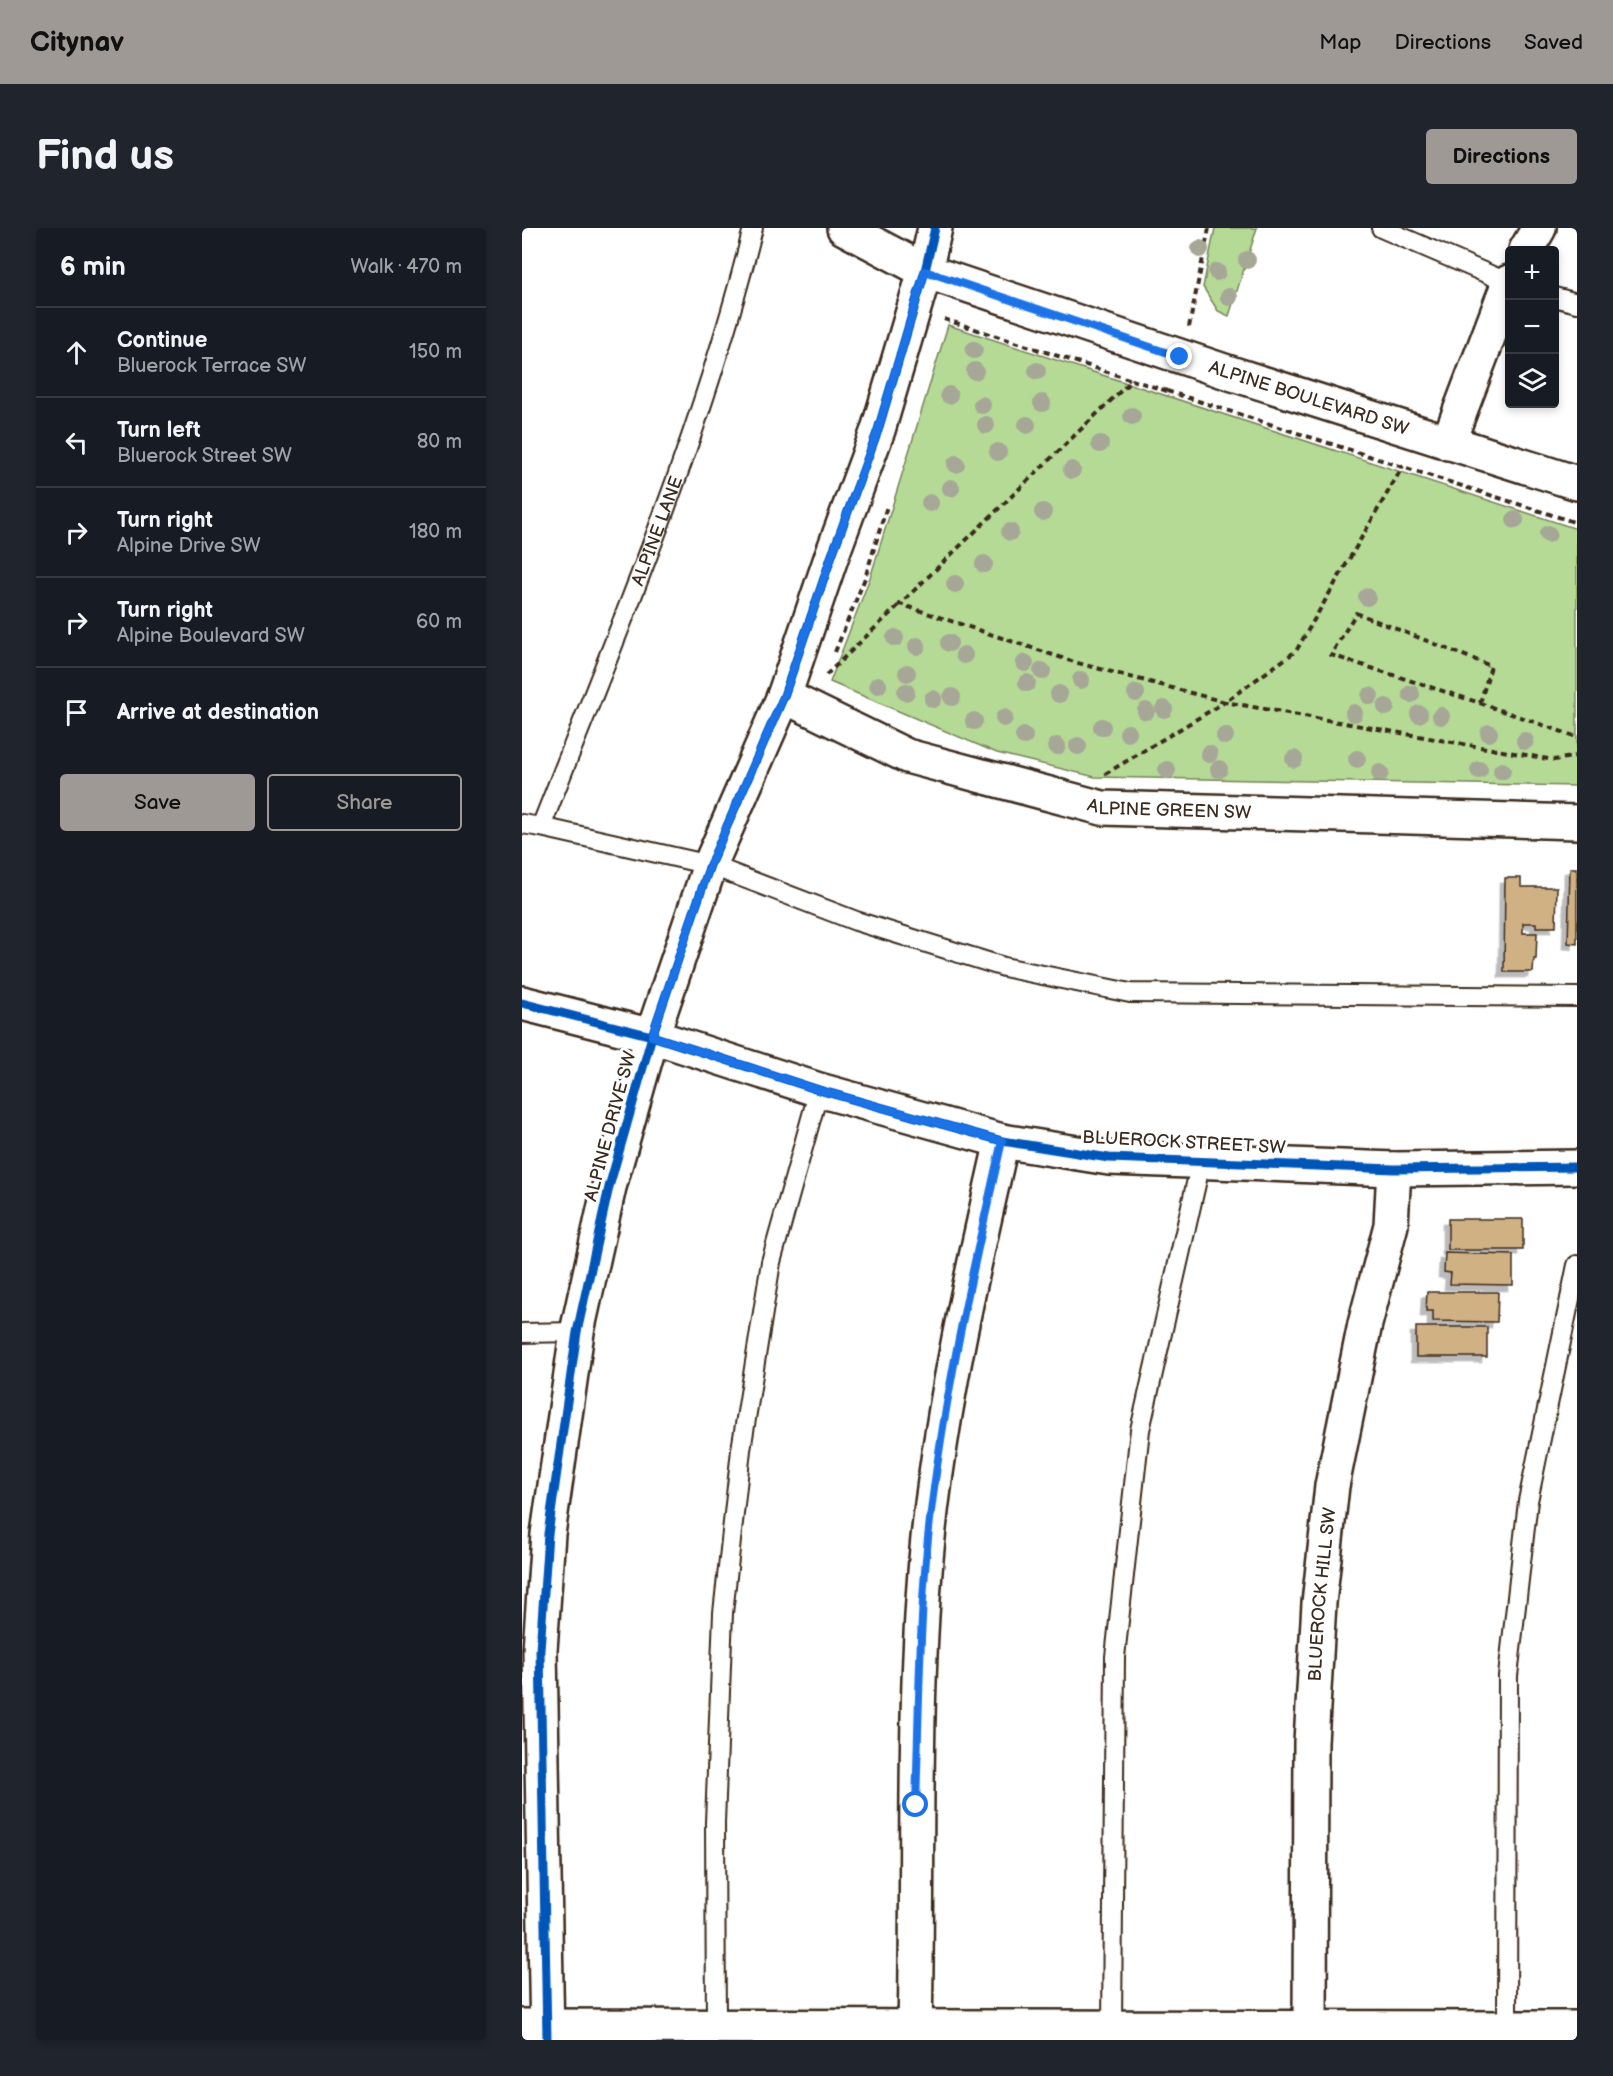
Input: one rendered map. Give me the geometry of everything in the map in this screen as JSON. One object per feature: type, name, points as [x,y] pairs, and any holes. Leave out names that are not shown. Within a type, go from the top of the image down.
[{"type":"street","name":"ALPINE BOULEVARD SW","points":[[844,228],[925,271],[1227,372],[1577,483]]},
{"type":"street","name":"ALPINE DRIVE SW","points":[[539,2031],[540,1650],[548,1534],[577,1332],[609,1187],[652,1036],[710,865],[784,696],[878,430],[925,271],[935,228]]},
{"type":"street","points":[[1528,246],[1539,228]]},
{"type":"street","points":[[1448,443],[1505,293]]},
{"type":"street","name":"ALPINE GREEN SW","points":[[784,696],[907,756],[1102,808],[1577,822]]},
{"type":"street","name":"BLUEROCK STREET SW","points":[[522,1003],[652,1036],[819,1090],[1002,1141],[1110,1158],[1394,1169],[1577,1167]]},
{"type":"street","points":[[915,2028],[916,1781],[920,1652],[928,1538],[944,1424],[966,1300],[1002,1141]]},
{"type":"street","name":"BLUEROCK HILL SW","points":[[1310,2028],[1311,1742],[1319,1603],[1332,1486],[1365,1324],[1391,1225],[1394,1169]]},
{"type":"street","points":[[539,2031],[716,2027],[1507,2026],[1577,2028]]},
{"type":"lane","name":"ALPINE LANE","points":[[541,827],[684,460],[740,281],[753,228]]},
{"type":"lane","points":[[1381,228],[1505,281]]},
{"type":"lane","points":[[1559,298],[1577,303]]},
{"type":"lane","points":[[522,824],[710,865],[856,921],[992,963],[1130,993],[1577,997]]},
{"type":"lane","points":[[716,2027],[715,1823],[723,1613],[741,1450],[771,1262],[819,1090]]},
{"type":"lane","points":[[1113,2027],[1114,1657],[1140,1430],[1201,1162]]},
{"type":"lane","points":[[1507,2026],[1508,1676],[1528,1501],[1577,1265]]},
{"type":"lane","points":[[522,1333],[577,1332]]},
{"type":"path","points":[[940,330],[944,319],[1167,391]]},
{"type":"path","points":[[830,666],[826,677],[1132,380]]},
{"type":"path","points":[[1106,774],[1225,702],[1296,651],[1403,466]]},
{"type":"path","points":[[834,655],[865,578],[889,499]]},
{"type":"path","points":[[900,604],[1074,662],[1225,702],[1554,760],[1577,756]]},
{"type":"path","points":[[1480,703],[1491,666],[1356,613],[1331,655],[1577,737]]},
{"type":"green space","points":[[1215,228],[1257,228],[1229,316],[1218,311],[1203,287]]},
{"type":"green space","points":[[948,325],[1577,529],[1577,786],[1095,777],[997,753],[830,682],[871,575]]},
{"type":"building","points":[[1570,868],[1577,868],[1577,944],[1568,943]]},
{"type":"building","points":[[1505,878],[1521,878],[1521,887],[1557,887],[1556,927],[1536,927],[1536,923],[1523,923],[1523,933],[1537,933],[1533,972],[1504,972]]},
{"type":"building","points":[[1448,1219],[1523,1219],[1523,1250],[1448,1250]]},
{"type":"building","points":[[1445,1253],[1513,1255],[1513,1285],[1450,1284],[1451,1273],[1444,1272]]},
{"type":"building","points":[[1427,1292],[1498,1292],[1497,1322],[1433,1321],[1433,1311],[1426,1311]]},
{"type":"building","points":[[1416,1327],[1487,1327],[1487,1357],[1416,1357]]},
{"type":"cycle path","points":[[547,2040],[540,1650],[548,1534],[577,1332],[609,1187],[652,1036],[710,865],[784,696],[878,430],[925,271],[935,228]]},
{"type":"cycle path","points":[[522,1003],[652,1036],[819,1090],[1002,1141],[1109,1158],[1394,1169],[1577,1167]]},
{"type":"route","points":[[916,1805],[920,1652],[928,1538],[944,1424],[966,1300],[1002,1141],[819,1090],[652,1036],[710,865],[784,696],[878,430],[925,271],[1180,357]]}]
